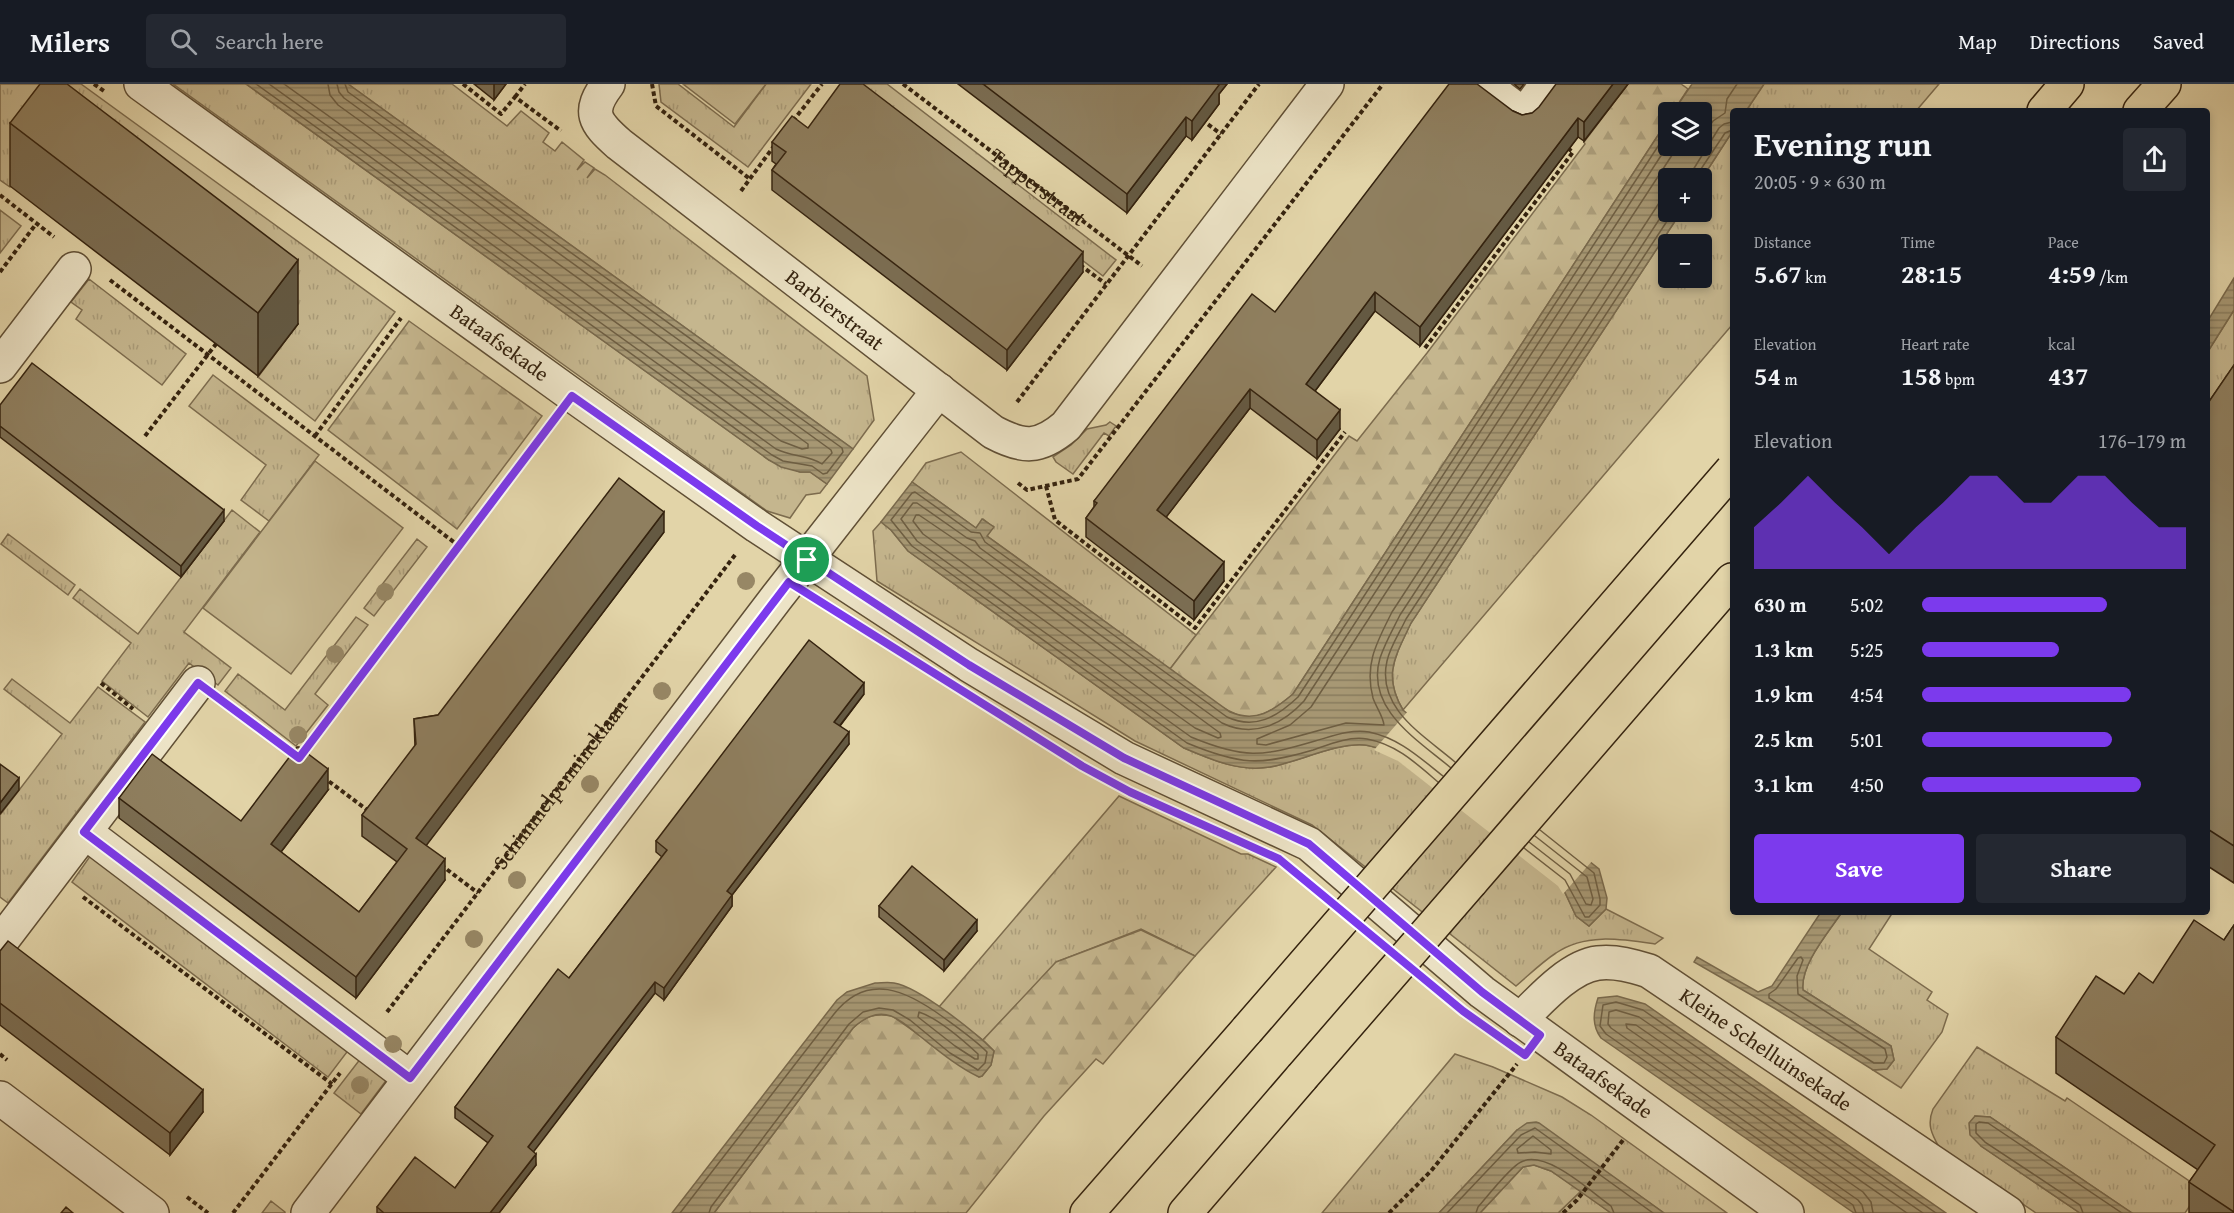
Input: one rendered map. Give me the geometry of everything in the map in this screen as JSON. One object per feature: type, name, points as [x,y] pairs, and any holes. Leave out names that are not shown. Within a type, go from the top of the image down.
[{"type":"highway","points":[[2047,108],[2067,84]]},
{"type":"highway","points":[[2143,108],[2164,84]]},
{"type":"highway","points":[[1087,1213],[1730,472]]},
{"type":"highway","points":[[1185,1213],[1730,582]]},
{"type":"street","name":"Bataafsekade","points":[[141,84],[572,396],[807,560],[969,665],[1124,758],[1309,844],[1482,992],[1787,1213]]},
{"type":"street","points":[[595,116],[595,107],[608,84]]},
{"type":"street","points":[[308,1213],[939,390],[993,432],[1013,442],[1036,445],[1053,438],[1066,426],[1327,84]]},
{"type":"street","points":[[1483,84],[1524,115],[1547,84]]},
{"type":"street","name":"Barbierstraat","points":[[595,116],[608,135],[619,144],[939,390]]},
{"type":"street","points":[[0,366],[74,269]]},
{"type":"street","points":[[0,943],[198,683]]},
{"type":"street","points":[[84,832],[410,1078]]},
{"type":"street","name":"Kleine Schelluinsekade","points":[[1530,1028],[1549,991],[1575,971],[1597,963],[1623,964],[1649,971],[2007,1213]]},
{"type":"street","points":[[0,1098],[152,1213]]},
{"type":"path","points":[[463,84],[501,114],[525,84]]},
{"type":"path","points":[[652,84],[656,106],[750,179]]},
{"type":"path","points":[[788,128],[822,84]]},
{"type":"path","name":"Tapperstraat","points":[[903,84],[1172,289]]},
{"type":"path","points":[[1010,410],[1258,84]]},
{"type":"path","points":[[1017,482],[1027,489],[1078,479],[1383,84]]},
{"type":"path","points":[[515,97],[569,138]]},
{"type":"path","points":[[1425,348],[1573,152],[1524,115]]},
{"type":"path","points":[[560,131],[595,116]]},
{"type":"path","points":[[1202,120],[1221,134]]},
{"type":"path","points":[[718,221],[781,137]]},
{"type":"path","points":[[0,195],[54,238]]},
{"type":"path","points":[[0,272],[36,224]]},
{"type":"path","points":[[1078,263],[1106,284]]},
{"type":"path","points":[[108,279],[459,546]]},
{"type":"path","points":[[315,436],[407,309]]},
{"type":"path","points":[[145,435],[216,344]]},
{"type":"path","points":[[198,683],[299,758],[572,396]]},
{"type":"path","points":[[1055,519],[1195,628],[1345,432]]},
{"type":"path","name":"Schimmelpennincklaan","points":[[233,1213],[757,526]]},
{"type":"path","points":[[318,773],[375,815]]},
{"type":"path","points":[[441,865],[479,893]]},
{"type":"path","points":[[53,874],[332,1084]]},
{"type":"path","points":[[1389,1213],[1431,1171],[1530,1028]]},
{"type":"path","points":[[1563,1213],[1577,1200],[1624,1138]]},
{"type":"green space","points":[[0,84],[81,84],[395,312],[315,421],[258,377],[298,324],[50,134],[10,187],[0,180]]},
{"type":"green space","points":[[173,84],[246,84],[769,460],[800,472],[810,472],[827,484],[820,493],[806,495],[790,518],[767,511]]},
{"type":"green space","points":[[348,84],[452,84],[507,126],[521,111],[549,133],[543,142],[555,151],[562,142],[584,160],[577,170],[585,162],[594,168],[587,178],[595,169],[605,175],[867,376],[874,420],[853,449]]},
{"type":"green space","points":[[659,84],[678,84],[734,127],[766,84],[811,84],[748,167],[661,102]]},
{"type":"green space","points":[[683,84],[766,84],[735,124]]},
{"type":"green space","points":[[851,84],[887,84],[1116,260],[1103,276]]},
{"type":"green space","points":[[1628,84],[1681,84],[1688,89],[1680,102],[1658,102],[1658,135],[1293,694],[1259,716],[1244,717],[1222,707],[1170,669],[1349,436],[1357,441],[1427,353],[1585,144],[1584,142]]},
{"type":"green space","points":[[1764,84],[1939,84],[1919,108],[1748,108]]},
{"type":"green space","points":[[1730,135],[1730,327],[1403,710],[1393,686],[1392,676],[1396,655],[1411,623],[1658,247],[1658,288],[1712,288],[1712,234],[1667,234],[1674,222],[1712,222],[1712,168],[1709,168]]},
{"type":"green space","points":[[0,210],[21,226],[0,253]]},
{"type":"green space","points":[[89,279],[186,354],[162,385],[76,319],[82,310],[71,302]]},
{"type":"green space","points":[[2234,310],[2234,410],[2210,446],[2210,348]]},
{"type":"green space","points":[[409,321],[542,416],[457,529],[328,430]]},
{"type":"green space","points":[[213,375],[319,455],[269,521],[241,500],[266,465],[189,406]]},
{"type":"green space","points":[[1110,422],[1116,426],[1109,436],[1104,433],[1073,474],[1056,462],[1053,457],[1071,445],[1087,429]]},
{"type":"green space","points":[[961,452],[1196,635],[1170,669],[987,536],[993,527],[983,519],[976,528],[912,482],[926,463]]},
{"type":"green space","points":[[315,461],[403,528],[291,674],[203,608]]},
{"type":"green space","points":[[232,510],[260,532],[184,632],[231,668],[218,685],[189,663],[148,717],[102,681],[131,643],[73,598],[80,589],[138,634]]},
{"type":"green space","points":[[881,522],[891,530],[908,551],[1184,748],[1226,764],[1247,768],[1270,767],[1343,746],[1368,745],[1387,751],[1561,884],[1576,916],[1589,926],[1606,909],[1663,938],[1655,944],[1616,939],[1579,942],[1551,957],[1516,986],[1312,825],[1135,741],[877,581],[873,531]]},
{"type":"green space","points":[[8,534],[75,585],[68,595],[1,544]]},
{"type":"green space","points":[[417,539],[427,547],[374,616],[364,608]]},
{"type":"green space","points":[[356,617],[368,625],[315,694],[328,705],[296,746],[225,691],[238,674],[285,710]]},
{"type":"green space","points":[[12,679],[70,723],[98,687],[145,722],[8,903],[0,897],[0,815],[62,734],[4,689]]},
{"type":"green space","points":[[1119,796],[1241,854],[1248,854],[1276,867],[1195,956],[1141,929],[1057,962],[983,1040],[939,1007]]},
{"type":"green space","points":[[93,852],[350,1048],[328,1077],[72,882]]},
{"type":"green space","points":[[1840,915],[1891,915],[1869,949],[1932,992],[1927,1000],[1948,1014],[1942,1032],[1901,1088],[1873,1070],[1887,1069],[1894,1060],[1891,1046],[1803,990],[1806,970]]},
{"type":"green space","points":[[1141,930],[1195,956],[1103,1064],[1096,1059],[1044,1116],[966,1213],[714,1213],[853,1028],[862,1021],[876,1015],[892,1016],[979,1077],[991,1065],[994,1051],[983,1040],[1056,962]]},
{"type":"green space","points":[[1977,1047],[2065,1101],[2067,1098],[2201,1189],[2185,1213],[2132,1213],[1990,1117],[1975,1116],[1981,1146],[2080,1213],[2036,1213],[1939,1147],[1931,1128],[1930,1119],[1933,1109]]},
{"type":"green space","points":[[1455,1054],[1493,1067],[1562,1097],[1591,1115],[1727,1213],[1664,1213],[1555,1136],[1517,1130],[1439,1213],[1322,1213]]},
{"type":"green space","points":[[361,1058],[388,1078],[361,1114],[334,1093]]},
{"type":"green space","points":[[1534,1165],[1551,1171],[1581,1191],[1558,1213],[1480,1213],[1523,1167]]},
{"type":"green space","points":[[1581,1191],[1611,1213],[1558,1213]]},
{"type":"green space","points":[[271,1201],[285,1212],[285,1213],[262,1213]]},
{"type":"water","points":[[246,84],[348,84],[853,449],[827,484],[810,472],[781,467],[769,460]]},
{"type":"water","points":[[1692,84],[1764,84],[1748,108],[1730,108],[1730,135],[1709,168],[1658,168],[1658,222],[1674,222],[1667,234],[1658,234],[1658,247],[1411,623],[1393,665],[1393,686],[1403,710],[1495,787],[1599,869],[1607,898],[1606,909],[1589,926],[1576,916],[1561,884],[1387,751],[1368,745],[1343,746],[1270,767],[1247,768],[1226,764],[1184,748],[908,551],[891,530],[881,522],[912,482],[976,528],[982,519],[994,527],[987,536],[1230,712],[1248,716],[1264,714],[1293,694],[1658,135],[1658,156],[1712,156],[1712,102],[1680,102]]},
{"type":"water","points":[[2234,278],[2234,310],[2210,348],[2210,317]]},
{"type":"water","points":[[1819,915],[1840,915],[1810,960],[1803,980],[1803,990],[1891,1046],[1894,1060],[1887,1069],[1873,1070],[1774,1008],[1694,962],[1697,957],[1758,992],[1772,986]]},
{"type":"water","points":[[875,983],[905,986],[932,1001],[994,1051],[991,1065],[979,1077],[949,1059],[895,1018],[880,1014],[866,1018],[853,1028],[714,1213],[672,1213],[837,1000],[847,992]]},
{"type":"water","points":[[1617,996],[1645,1004],[1946,1213],[1854,1213],[1601,1038],[1594,1019],[1598,998]]},
{"type":"water","points":[[1975,1116],[1990,1117],[2132,1213],[2080,1213],[1981,1146],[1970,1135],[1969,1123]]},
{"type":"water","points":[[1536,1122],[1664,1213],[1611,1213],[1551,1171],[1534,1165],[1523,1167],[1480,1213],[1439,1213],[1517,1130],[1527,1123]]},
{"type":"pier","points":[[1409,710],[1497,785],[1593,860],[1563,894],[1558,886],[1398,761],[1374,750]]},
{"type":"building","points":[[40,84],[67,84],[298,260],[258,313],[10,123]]},
{"type":"building","points":[[840,84],[863,84],[1083,252],[1007,350],[772,170],[786,152],[772,142],[792,116],[808,128]]},
{"type":"building","points":[[983,84],[1219,85],[1192,121],[1186,117],[1127,194]]},
{"type":"building","points":[[1449,84],[1477,84],[1513,111],[1522,115],[1532,113],[1539,107],[1556,84],[1613,84],[1584,122],[1578,118],[1420,327],[1375,292],[1306,384],[1340,410],[1317,440],[1250,389],[1157,510],[1224,562],[1194,601],[1086,518],[1097,503],[1094,501],[1252,294],[1275,312]]},
{"type":"building","points":[[32,363],[224,510],[181,566],[0,426],[0,405]]},
{"type":"building","points":[[2234,365],[2234,846],[2210,831],[2210,400]]},
{"type":"building","points":[[619,478],[664,512],[416,838],[445,859],[356,977],[119,798],[152,754],[241,821],[299,747],[328,769],[271,844],[359,912],[407,849],[362,815],[416,744],[414,719],[438,715]]},
{"type":"building","points":[[809,640],[864,683],[834,722],[849,732],[727,891],[732,895],[664,988],[655,982],[528,1147],[536,1154],[490,1213],[384,1213],[377,1207],[415,1157],[455,1188],[493,1136],[455,1107],[558,969],[569,978],[667,850],[656,841]]},
{"type":"building","points":[[0,764],[19,778],[0,803]]},
{"type":"building","points":[[912,866],[977,920],[944,960],[879,906]]},
{"type":"building","points":[[2194,920],[2224,940],[2234,925],[2234,1212],[2189,1182],[2215,1145],[2056,1037],[2096,976],[2124,994],[2139,973],[2153,983]]},
{"type":"building","points":[[8,941],[203,1090],[170,1133],[0,1003],[0,951]]},
{"type":"building","points":[[66,1207],[73,1213],[61,1213]]},
{"type":"route","points":[[572,396],[807,560],[969,665],[1124,758],[1212,801],[1309,844],[1482,992],[1540,1035],[1525,1055],[1463,1011],[1279,859],[1130,792],[1082,766],[789,582],[410,1078],[84,832],[198,683],[299,758],[572,396]]}]
